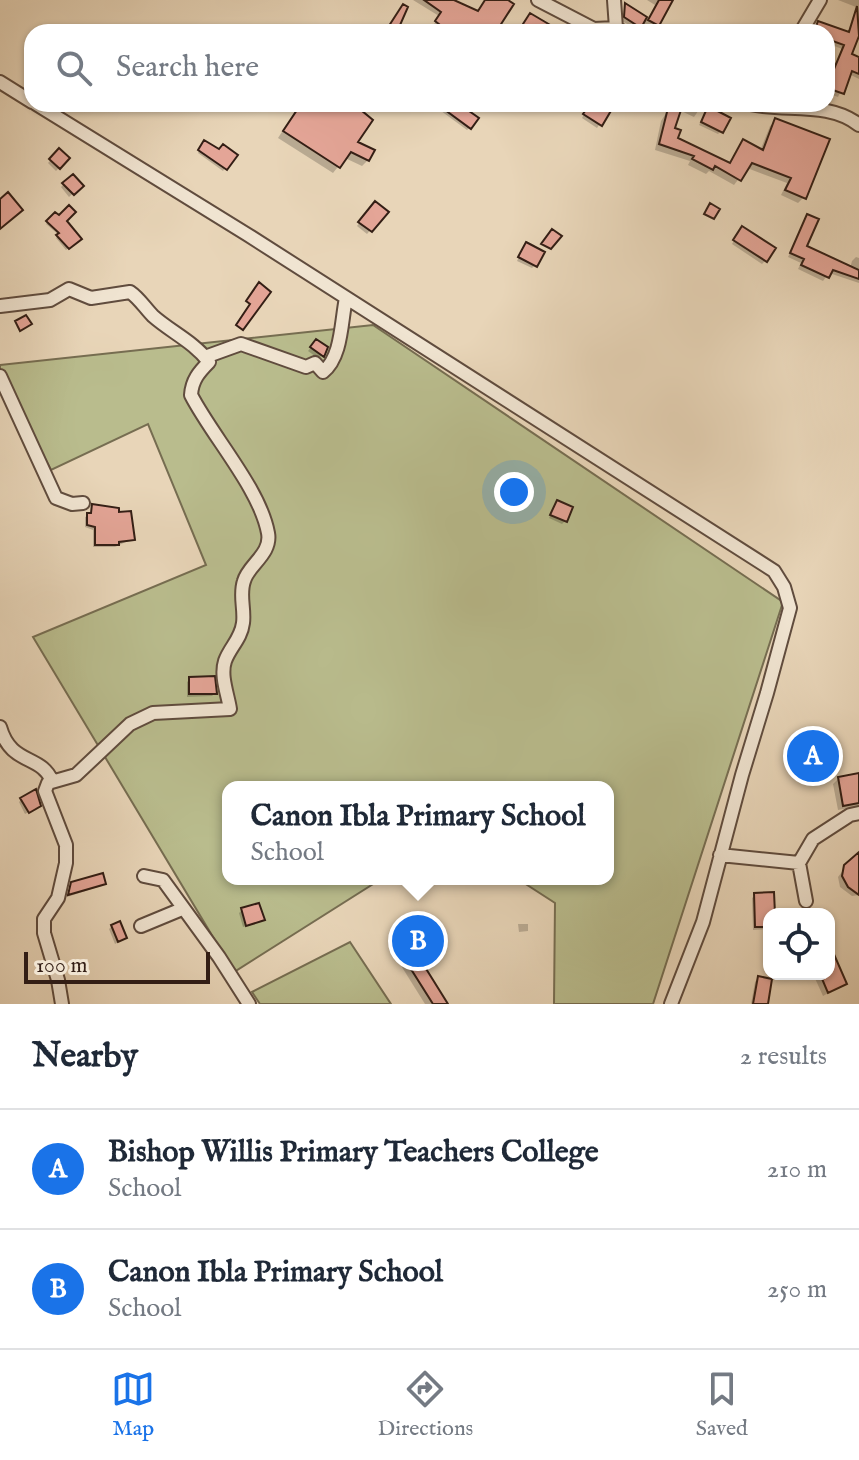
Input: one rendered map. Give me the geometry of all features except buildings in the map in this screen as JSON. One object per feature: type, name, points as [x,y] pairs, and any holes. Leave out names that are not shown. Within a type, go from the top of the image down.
[{"type":"street","points":[[538,0],[584,24]]},
{"type":"street","points":[[614,0],[619,24]]},
{"type":"street","points":[[806,24],[820,0]]},
{"type":"street","points":[[0,82],[24,97]]},
{"type":"street","points":[[48,112],[774,571],[784,587],[790,608],[703,922],[671,1004]]},
{"type":"street","points":[[853,115],[859,125]]},
{"type":"street","points":[[0,306],[50,300],[69,289],[91,298],[130,292],[154,316],[205,357],[209,362],[198,372],[191,385],[191,395],[250,490],[268,532],[269,542],[244,578],[244,620],[240,638],[229,652],[223,671],[230,709],[153,713],[130,724],[76,775],[48,783],[45,791],[66,845],[66,863],[58,898],[44,919],[44,933],[62,1004]]},
{"type":"street","points":[[205,357],[241,344],[306,367],[315,363],[323,372],[335,358],[346,298]]},
{"type":"street","points":[[0,376],[56,498],[72,504],[83,503]]},
{"type":"street","points":[[0,727],[5,743],[17,755],[43,767],[52,781]]},
{"type":"street","points":[[806,901],[799,863],[813,839],[850,815],[859,813]]},
{"type":"street","points":[[720,855],[799,863]]},
{"type":"street","points":[[144,876],[163,880],[249,1004]]},
{"type":"street","points":[[141,926],[182,909]]},
{"type":"green space","points":[[373,325],[783,602],[653,1004],[554,1004],[555,903],[527,885],[614,885],[614,781],[222,781],[222,885],[372,885],[234,972],[33,637],[206,565],[148,424],[51,470],[0,373],[0,365]]},
{"type":"green space","points":[[350,942],[391,1004],[260,1004],[252,992]]},
{"type":"place","name":"Bishop Willis Primary Teachers College","points":[[813,756]]},
{"type":"place","name":"Canon Ibla Primary School","points":[[418,941]]}]
